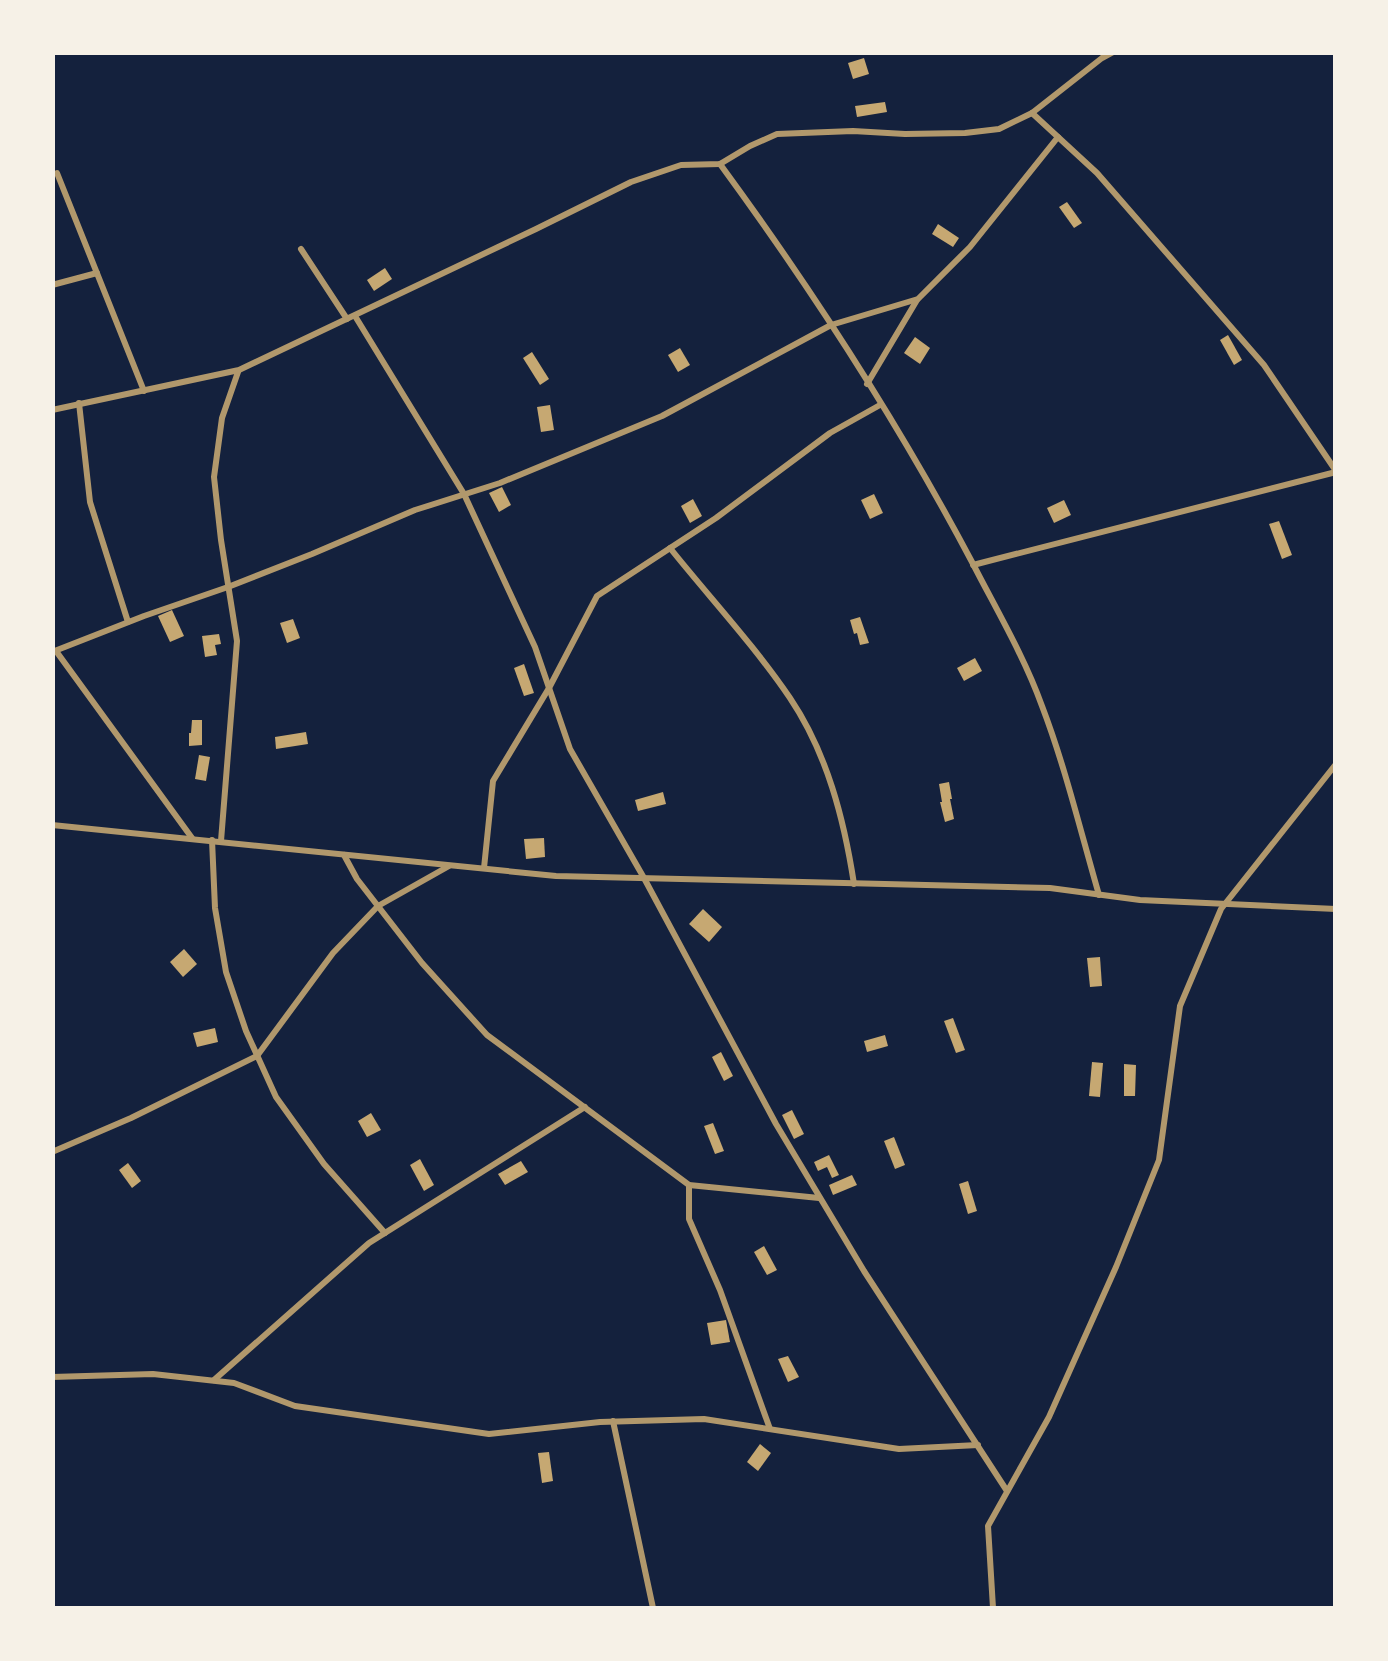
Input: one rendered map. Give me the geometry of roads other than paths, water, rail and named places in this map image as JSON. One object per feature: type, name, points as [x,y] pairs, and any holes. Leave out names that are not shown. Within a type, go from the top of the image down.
[{"type":"street","points":[[52,410],[238,370],[630,182],[682,165],[720,164],[777,134],[854,130],[965,133],[999,129],[1032,114],[1113,52]]},
{"type":"street","points":[[973,565],[1336,472],[1264,365],[1097,174],[1032,114]]},
{"type":"street","points":[[867,384],[918,299],[970,247],[1058,137]]},
{"type":"street","points":[[720,164],[831,325],[936,495],[1012,640],[1042,705],[1100,895]]},
{"type":"street","points":[[57,173],[144,391]]},
{"type":"street","points":[[301,249],[351,318],[464,494],[535,647],[570,749],[820,1198],[1008,1491]]},
{"type":"street","points":[[52,285],[97,274]]},
{"type":"street","points":[[192,838],[54,652],[415,510],[500,483],[662,416],[831,325],[918,299]]},
{"type":"street","points":[[238,370],[222,418],[214,477],[237,641],[217,840],[215,908],[226,972],[276,1097],[324,1164],[385,1233]]},
{"type":"street","points":[[79,404],[90,502],[128,622]]},
{"type":"street","points":[[484,868],[493,782],[549,688],[597,596],[716,518],[830,433],[880,405]]},
{"type":"street","points":[[670,548],[792,700],[823,761],[846,834],[854,884]]},
{"type":"street","points":[[993,1608],[988,1526],[1049,1417],[1116,1267],[1158,1160],[1180,1006],[1222,909],[1336,764]]},
{"type":"street","points":[[52,824],[556,876],[1050,888],[1140,900],[1336,909]]},
{"type":"street","points":[[344,854],[357,879],[422,963],[487,1035],[688,1185],[820,1198]]},
{"type":"street","points":[[52,1152],[258,1056],[333,953],[378,906],[450,865]]},
{"type":"street","points":[[213,1380],[369,1243],[585,1107]]},
{"type":"street","points":[[688,1185],[689,1219],[720,1290],[770,1429]]},
{"type":"street","points":[[52,1377],[153,1374],[213,1380],[234,1383],[295,1406],[489,1434],[613,1421],[704,1419],[899,1449],[978,1444]]},
{"type":"street","points":[[613,1421],[653,1608]]}]
